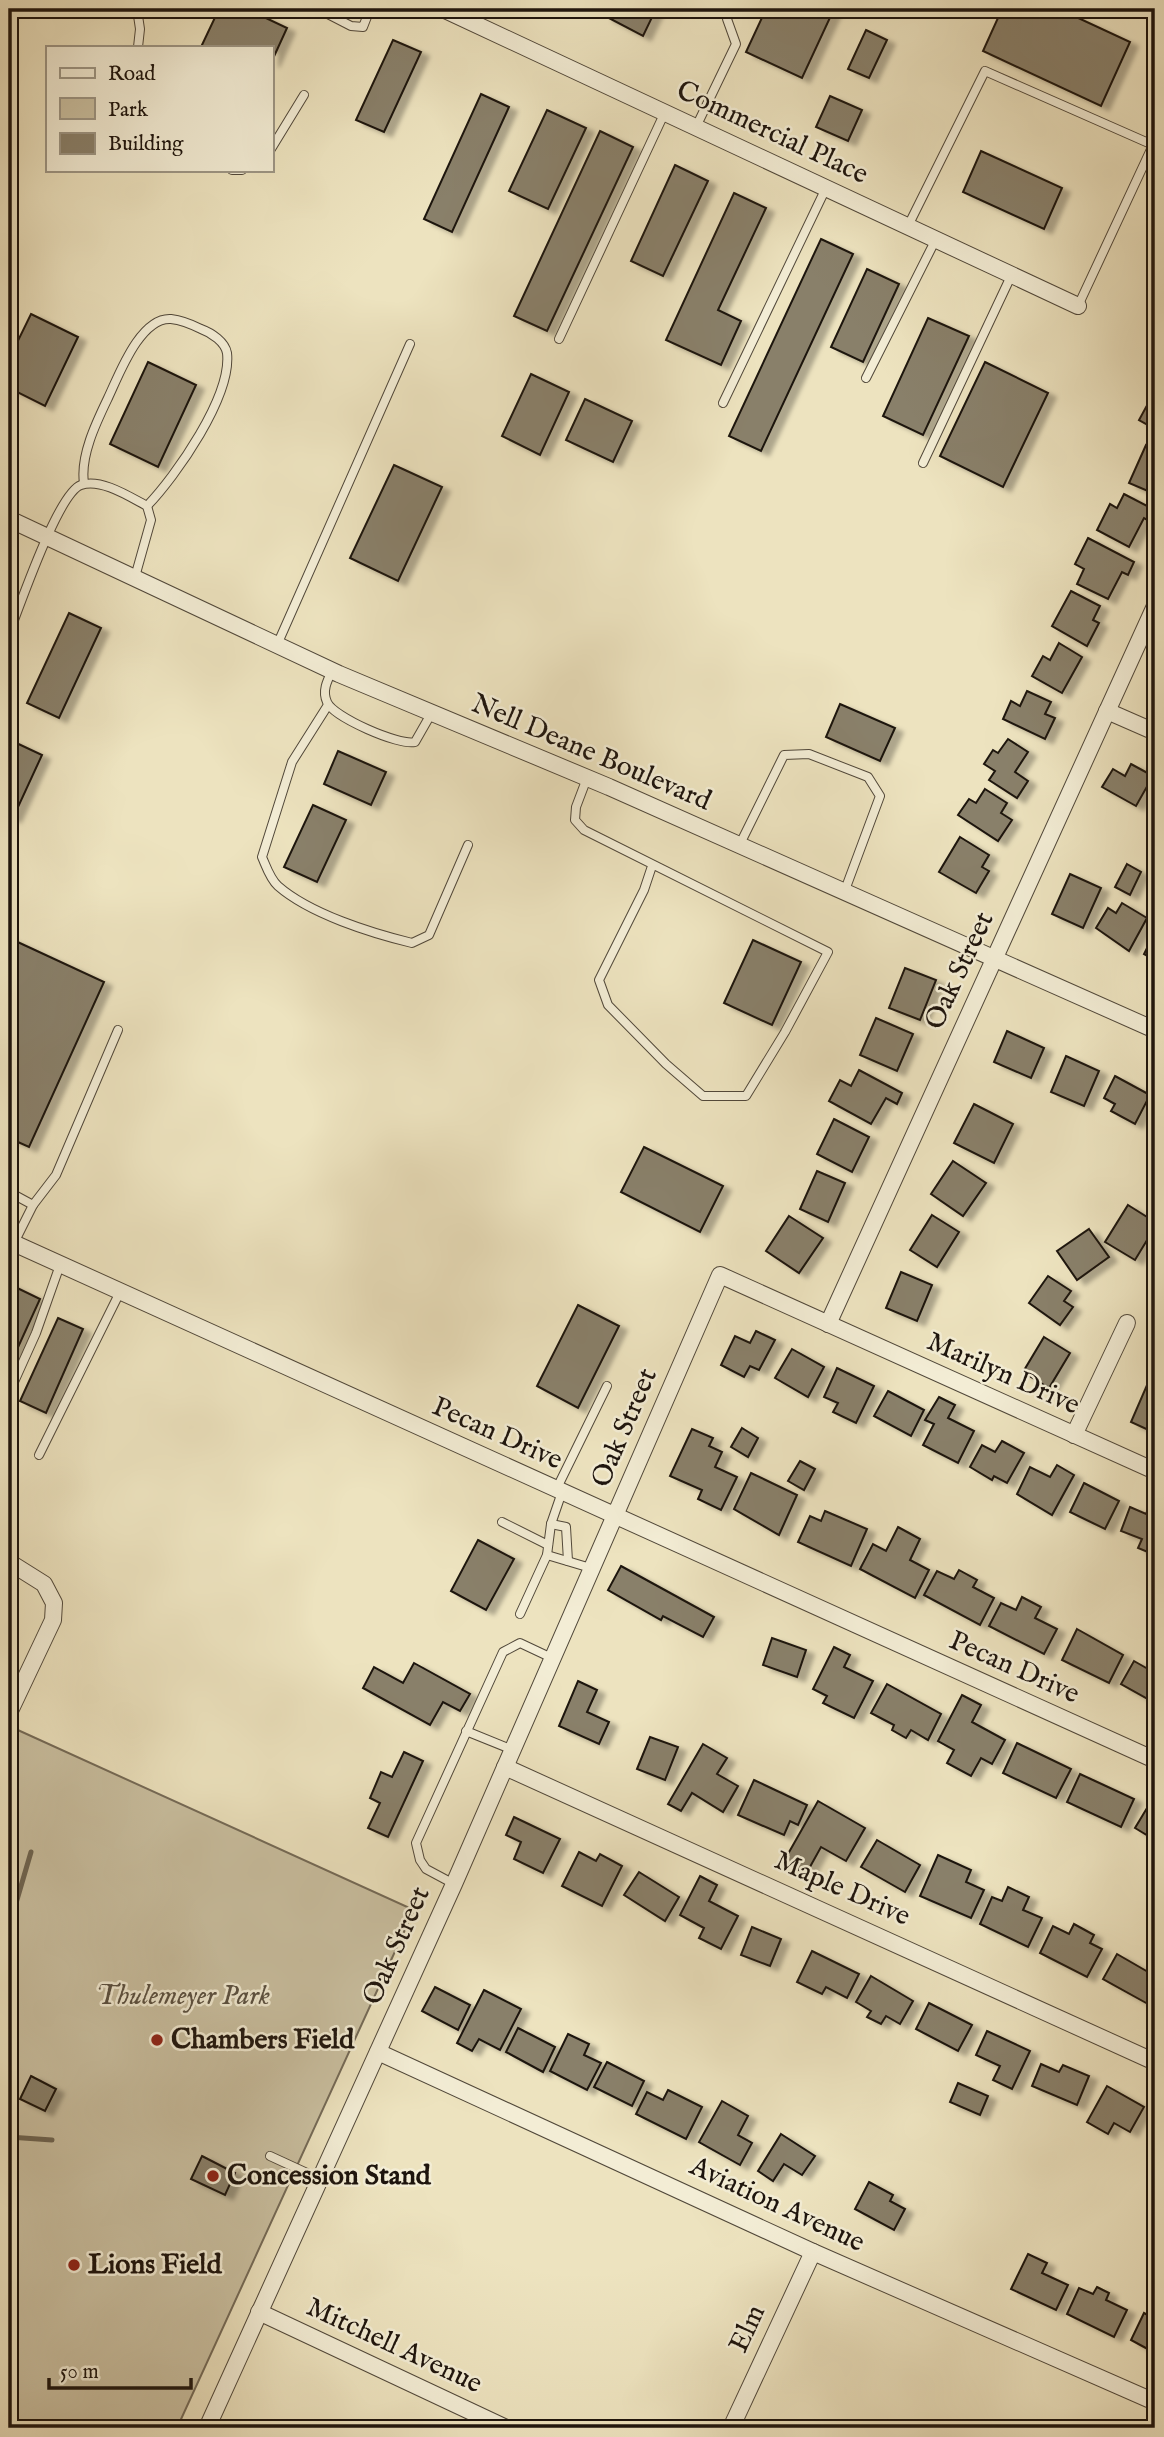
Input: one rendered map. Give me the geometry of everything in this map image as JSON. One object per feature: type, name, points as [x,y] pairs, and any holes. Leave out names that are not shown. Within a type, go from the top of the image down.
[{"type":"street","name":"Commercial Place","points":[[443,9],[1078,306]]},
{"type":"street","name":"Nell Deane Boulevard","points":[[9,519],[332,671],[740,844],[996,956],[1155,1030]]},
{"type":"street","name":"Oak Street","points":[[207,2428],[454,1884],[594,1569],[720,1275],[828,1324],[1155,606]]},
{"type":"street","points":[[1107,711],[1155,733]]},
{"type":"street","name":"Pecan Drive","points":[[11,1242],[1155,1760]]},
{"type":"street","points":[[1074,1435],[1128,1323]]},
{"type":"street","name":"Marilyn Drive","points":[[828,1324],[1155,1471]]},
{"type":"street","points":[[9,1562],[44,1584],[54,1603],[53,1620],[9,1713]]},
{"type":"street","name":"Maple Drive","points":[[505,1767],[1155,2062]]},
{"type":"street","name":"Aviation Avenue","points":[[378,2052],[813,2252],[1155,2402]]},
{"type":"street","name":"Elm","points":[[731,2428],[813,2252]]},
{"type":"street","name":"Mitchell Avenue","points":[[259,2312],[506,2428]]},
{"type":"lane","points":[[137,9],[141,29],[138,46]]},
{"type":"lane","points":[[318,9],[351,26],[363,27],[370,9]]},
{"type":"lane","points":[[696,127],[736,44],[727,19],[732,9]]},
{"type":"lane","points":[[908,226],[985,71],[1153,145],[1078,306]]},
{"type":"lane","points":[[273,146],[304,95]]},
{"type":"lane","points":[[559,339],[665,112]]},
{"type":"lane","points":[[723,403],[826,188]]},
{"type":"lane","points":[[866,378],[936,239]]},
{"type":"lane","points":[[923,463],[1012,274]]},
{"type":"lane","points":[[84,483],[81,466],[106,402],[139,338],[149,325],[169,318],[203,329],[220,340],[227,352],[225,379],[194,446],[147,506]]},
{"type":"lane","points":[[277,645],[410,344]]},
{"type":"lane","points":[[9,633],[47,537],[70,491],[84,483],[118,490],[147,506],[151,520],[135,578]]},
{"type":"lane","points":[[332,671],[325,687],[328,705],[333,712],[407,744],[419,737],[431,714]]},
{"type":"lane","points":[[328,705],[292,762],[272,821],[262,857],[276,885],[316,908],[359,927],[412,943],[429,935],[468,845]]},
{"type":"lane","points":[[740,844],[784,755],[809,754],[868,776],[880,796],[845,890]]},
{"type":"lane","points":[[587,778],[576,807],[575,820],[584,830],[828,952],[785,1032],[746,1096],[703,1096],[666,1064],[608,1005],[599,980],[644,890],[652,866]]},
{"type":"lane","points":[[11,1242],[33,1205],[56,1175],[118,1030]]},
{"type":"lane","points":[[9,1192],[33,1205]]},
{"type":"lane","points":[[9,1394],[36,1334],[60,1265]]},
{"type":"lane","points":[[39,1455],[120,1292]]},
{"type":"lane","points":[[520,1614],[547,1555],[559,1491],[607,1386]]},
{"type":"lane","points":[[502,1522],[548,1545]]},
{"type":"lane","points":[[551,1524],[566,1527],[568,1561]]},
{"type":"lane","points":[[547,1555],[594,1569]]},
{"type":"lane","points":[[454,1884],[426,1869],[416,1843],[503,1652],[520,1643],[554,1659]]},
{"type":"lane","points":[[466,1731],[513,1750]]},
{"type":"lane","points":[[270,2156],[320,2179]]},
{"type":"green space","name":"Thulemeyer Park","points":[[9,1726],[414,1910],[177,2428],[9,2428]]},
{"type":"building","points":[[219,9],[247,9],[287,28],[273,59],[273,46],[201,46]]},
{"type":"building","points":[[608,9],[656,9],[643,36],[605,16]]},
{"type":"building","points":[[766,9],[834,9],[802,78],[746,52]]},
{"type":"building","points":[[1002,9],[1059,9],[1130,42],[1101,106],[983,51]]},
{"type":"building","points":[[866,30],[887,40],[869,78],[848,69]]},
{"type":"building","points":[[393,40],[421,52],[384,132],[356,120]]},
{"type":"building","points":[[481,94],[509,107],[452,232],[424,219]]},
{"type":"building","points":[[830,96],[862,110],[848,141],[816,127]]},
{"type":"building","points":[[547,110],[586,128],[548,209],[509,191]]},
{"type":"building","points":[[600,131],[633,147],[547,331],[514,316]]},
{"type":"building","points":[[981,151],[1062,188],[1044,229],[963,192]]},
{"type":"building","points":[[675,165],[708,181],[663,276],[631,261]]},
{"type":"building","points":[[734,193],[766,208],[718,310],[741,321],[721,365],[666,340]]},
{"type":"building","points":[[821,239],[853,254],[761,451],[729,436]]},
{"type":"building","points":[[867,269],[899,284],[863,362],[831,347]]},
{"type":"building","points":[[31,314],[78,337],[45,406],[9,388],[9,359]]},
{"type":"building","points":[[928,318],[969,336],[923,435],[883,416]]},
{"type":"building","points":[[148,362],[196,385],[158,467],[110,444]]},
{"type":"building","points":[[985,362],[1048,393],[1003,487],[940,456]]},
{"type":"building","points":[[531,374],[569,392],[540,455],[502,436]]},
{"type":"building","points":[[1151,398],[1155,400],[1155,429],[1139,420]]},
{"type":"building","points":[[585,399],[632,421],[613,462],[566,440]]},
{"type":"building","points":[[1146,445],[1155,450],[1155,494],[1129,483]]},
{"type":"building","points":[[394,465],[442,487],[398,581],[350,558]]},
{"type":"building","points":[[1124,494],[1155,510],[1155,524],[1144,518],[1129,547],[1097,530],[1110,504],[1117,508]]},
{"type":"building","points":[[1088,538],[1134,562],[1128,575],[1122,572],[1108,599],[1077,584],[1084,569],[1075,564]]},
{"type":"building","points":[[1071,591],[1100,606],[1093,620],[1099,623],[1087,646],[1052,626]]},
{"type":"building","points":[[69,613],[101,628],[59,718],[27,703]]},
{"type":"building","points":[[1059,643],[1082,657],[1062,693],[1032,676],[1043,656],[1050,660]]},
{"type":"building","points":[[1027,691],[1051,702],[1045,714],[1055,718],[1045,739],[1003,719],[1011,701],[1020,706]]},
{"type":"building","points":[[840,704],[895,728],[880,761],[826,737]]},
{"type":"building","points":[[1008,739],[1028,752],[1015,772],[1028,781],[1017,798],[989,780],[995,771],[984,764],[993,750],[998,753]]},
{"type":"building","points":[[10,740],[42,755],[13,818],[9,816]]},
{"type":"building","points":[[338,751],[386,772],[371,805],[324,784]]},
{"type":"building","points":[[1131,764],[1153,776],[1136,806],[1102,787],[1113,769],[1125,776]]},
{"type":"building","points":[[985,789],[1007,803],[1001,813],[1012,820],[998,841],[958,815],[969,799],[976,803]]},
{"type":"building","points":[[313,805],[346,820],[317,882],[284,867]]},
{"type":"building","points":[[960,837],[989,855],[982,867],[989,871],[976,893],[939,872]]},
{"type":"building","points":[[1127,864],[1141,872],[1130,895],[1115,887]]},
{"type":"building","points":[[1070,874],[1101,888],[1083,928],[1052,914]]},
{"type":"building","points":[[1122,903],[1147,918],[1129,951],[1096,928],[1108,908],[1116,913]]},
{"type":"building","points":[[1155,932],[1155,960],[1144,954]]},
{"type":"building","points":[[9,938],[104,982],[29,1147],[9,1138]]},
{"type":"building","points":[[753,940],[801,962],[772,1025],[724,1003]]},
{"type":"building","points":[[905,968],[936,980],[920,1020],[889,1008]]},
{"type":"building","points":[[876,1018],[913,1034],[897,1071],[860,1055]]},
{"type":"building","points":[[1007,1031],[1044,1048],[1031,1078],[994,1062]]},
{"type":"building","points":[[1066,1056],[1099,1071],[1084,1106],[1051,1092]]},
{"type":"building","points":[[859,1070],[902,1093],[897,1104],[886,1098],[871,1124],[829,1101],[840,1080],[851,1086]]},
{"type":"building","points":[[1115,1076],[1150,1095],[1135,1124],[1111,1111],[1115,1104],[1104,1098]]},
{"type":"building","points":[[974,1104],[1013,1124],[994,1163],[954,1143]]},
{"type":"building","points":[[1155,1114],[1155,1130],[1149,1127]]},
{"type":"building","points":[[834,1119],[869,1137],[852,1172],[817,1154]]},
{"type":"building","points":[[644,1147],[723,1186],[700,1232],[621,1192]]},
{"type":"building","points":[[953,1161],[986,1183],[963,1216],[931,1194]]},
{"type":"building","points":[[817,1171],[845,1183],[828,1222],[800,1209]]},
{"type":"building","points":[[1128,1205],[1155,1222],[1155,1227],[1135,1260],[1105,1242]]},
{"type":"building","points":[[932,1215],[959,1232],[937,1267],[910,1250]]},
{"type":"building","points":[[789,1216],[823,1238],[799,1273],[766,1251]]},
{"type":"building","points":[[1089,1229],[1109,1257],[1077,1280],[1057,1251]]},
{"type":"building","points":[[901,1272],[932,1285],[917,1321],[886,1308]]},
{"type":"building","points":[[1048,1276],[1071,1291],[1064,1301],[1073,1307],[1060,1325],[1029,1303]]},
{"type":"building","points":[[9,1284],[40,1299],[9,1367]]},
{"type":"building","points":[[578,1305],[619,1326],[578,1408],[537,1386]]},
{"type":"building","points":[[58,1318],[83,1329],[46,1413],[20,1401]]},
{"type":"building","points":[[756,1331],[775,1340],[759,1370],[750,1366],[744,1377],[721,1365],[735,1336],[750,1343]]},
{"type":"building","points":[[1044,1337],[1070,1353],[1049,1388],[1023,1372]]},
{"type":"building","points":[[792,1349],[824,1367],[808,1397],[775,1378]]},
{"type":"building","points":[[837,1368],[874,1386],[856,1423],[833,1412],[838,1403],[824,1397]]},
{"type":"building","points":[[1147,1385],[1155,1389],[1155,1433],[1131,1422]]},
{"type":"building","points":[[888,1391],[924,1410],[911,1436],[874,1416]]},
{"type":"building","points":[[939,1397],[955,1405],[948,1418],[974,1431],[958,1463],[923,1445],[934,1424],[925,1420]]},
{"type":"building","points":[[742,1428],[758,1438],[748,1457],[731,1447]]},
{"type":"building","points":[[692,1429],[713,1438],[709,1446],[722,1452],[715,1467],[737,1477],[721,1510],[698,1499],[702,1490],[670,1476]]},
{"type":"building","points":[[1002,1441],[1024,1453],[1007,1483],[994,1476],[992,1480],[970,1467],[982,1445],[995,1452]]},
{"type":"building","points":[[800,1461],[815,1469],[804,1490],[788,1481]]},
{"type":"building","points":[[1057,1465],[1074,1475],[1052,1515],[1017,1494],[1030,1467],[1050,1477]]},
{"type":"building","points":[[751,1473],[797,1495],[779,1535],[734,1509]]},
{"type":"building","points":[[1084,1483],[1119,1501],[1105,1529],[1070,1512]]},
{"type":"building","points":[[1130,1507],[1146,1514],[1148,1509],[1155,1512],[1155,1555],[1138,1548],[1142,1539],[1121,1531]]},
{"type":"building","points":[[825,1511],[867,1529],[851,1566],[798,1542],[810,1516],[821,1521]]},
{"type":"building","points":[[898,1527],[920,1539],[910,1560],[929,1570],[915,1598],[860,1569],[873,1544],[886,1551]]},
{"type":"building","points":[[478,1540],[514,1559],[486,1610],[451,1591]]},
{"type":"building","points":[[621,1566],[714,1617],[703,1637],[663,1616],[661,1620],[608,1590]]},
{"type":"building","points":[[959,1570],[977,1580],[973,1587],[994,1598],[980,1625],[924,1595],[937,1571],[954,1579]]},
{"type":"building","points":[[1022,1597],[1041,1607],[1035,1618],[1057,1629],[1044,1654],[989,1626],[1001,1603],[1016,1610]]},
{"type":"building","points":[[1077,1629],[1123,1655],[1109,1683],[1062,1660]]},
{"type":"building","points":[[772,1638],[806,1650],[797,1677],[763,1665]]},
{"type":"building","points":[[834,1647],[850,1655],[844,1667],[873,1681],[854,1718],[823,1703],[827,1696],[813,1689]]},
{"type":"building","points":[[1154,1658],[1155,1703],[1121,1684],[1134,1661],[1148,1669]]},
{"type":"building","points":[[414,1663],[470,1694],[460,1711],[443,1702],[430,1725],[363,1688],[374,1667],[403,1683]]},
{"type":"building","points":[[578,1681],[597,1690],[587,1712],[609,1722],[599,1744],[559,1726]]},
{"type":"building","points":[[887,1684],[941,1714],[928,1740],[911,1730],[906,1738],[892,1730],[894,1725],[871,1713]]},
{"type":"building","points":[[962,1695],[981,1705],[972,1722],[1005,1740],[992,1764],[981,1758],[971,1776],[947,1763],[954,1750],[938,1741]]},
{"type":"building","points":[[650,1737],[678,1747],[665,1780],[637,1769]]},
{"type":"building","points":[[1017,1743],[1071,1769],[1056,1798],[1003,1773]]},
{"type":"building","points":[[703,1744],[727,1758],[717,1774],[738,1786],[723,1812],[692,1793],[681,1811],[668,1804]]},
{"type":"building","points":[[404,1752],[423,1761],[388,1837],[368,1828],[380,1803],[370,1798],[381,1772],[392,1777]]},
{"type":"building","points":[[1080,1774],[1134,1799],[1121,1827],[1067,1802]]},
{"type":"building","points":[[754,1780],[807,1805],[798,1825],[790,1821],[784,1835],[738,1815]]},
{"type":"building","points":[[818,1801],[865,1828],[846,1861],[821,1847],[806,1874],[784,1861]]},
{"type":"building","points":[[1150,1803],[1155,1806],[1155,1840],[1135,1828]]},
{"type":"building","points":[[514,1817],[560,1839],[543,1873],[514,1859],[521,1842],[506,1835]]},
{"type":"building","points":[[877,1840],[920,1865],[905,1892],[861,1867]]},
{"type":"building","points":[[579,1852],[596,1861],[600,1854],[622,1866],[602,1906],[562,1886]]},
{"type":"building","points":[[938,1855],[971,1870],[966,1882],[984,1890],[971,1918],[920,1896]]},
{"type":"building","points":[[639,1872],[679,1897],[665,1921],[624,1895]]},
{"type":"building","points":[[700,1876],[717,1885],[709,1901],[738,1916],[721,1949],[699,1938],[704,1928],[680,1915]]},
{"type":"building","points":[[1008,1887],[1029,1897],[1023,1910],[1042,1918],[1028,1947],[980,1924],[992,1897],[1002,1901]]},
{"type":"building","points":[[1074,1924],[1094,1935],[1090,1943],[1102,1949],[1087,1977],[1040,1953],[1053,1926],[1069,1934]]},
{"type":"building","points":[[752,1927],[781,1939],[770,1966],[741,1955]]},
{"type":"building","points":[[812,1951],[859,1974],[847,1998],[826,1987],[822,1994],[797,1982]]},
{"type":"building","points":[[1117,1954],[1155,1976],[1155,1991],[1148,2004],[1103,1979]]},
{"type":"building","points":[[871,1976],[913,2001],[900,2024],[886,2016],[881,2024],[867,2017],[871,2011],[856,2002]]},
{"type":"building","points":[[435,1987],[470,2005],[458,2030],[422,2011]]},
{"type":"building","points":[[484,1990],[521,2009],[500,2050],[479,2039],[472,2051],[457,2043]]},
{"type":"building","points":[[929,2003],[972,2025],[958,2051],[916,2029]]},
{"type":"building","points":[[518,2028],[555,2047],[543,2072],[506,2052]]},
{"type":"building","points":[[987,2031],[1030,2051],[1012,2089],[993,2080],[1000,2066],[976,2055]]},
{"type":"building","points":[[568,2034],[589,2044],[584,2055],[601,2063],[587,2090],[550,2071]]},
{"type":"building","points":[[607,2062],[644,2081],[632,2106],[594,2087]]},
{"type":"building","points":[[1041,2064],[1059,2072],[1063,2065],[1089,2076],[1077,2105],[1032,2086]]},
{"type":"building","points":[[31,2076],[56,2089],[45,2111],[20,2099]]},
{"type":"building","points":[[958,2083],[988,2096],[980,2115],[950,2102]]},
{"type":"building","points":[[1107,2086],[1144,2107],[1130,2132],[1114,2123],[1108,2134],[1087,2122]]},
{"type":"building","points":[[668,2090],[702,2107],[686,2139],[636,2114],[647,2092],[663,2100]]},
{"type":"building","points":[[722,2101],[748,2116],[738,2135],[752,2143],[740,2165],[699,2142]]},
{"type":"building","points":[[781,2134],[815,2156],[802,2175],[784,2164],[773,2181],[758,2171]]},
{"type":"building","name":"Concession Stand","points":[[202,2156],[235,2173],[225,2195],[191,2179]]},
{"type":"building","points":[[869,2182],[893,2195],[890,2201],[905,2209],[894,2230],[855,2209]]},
{"type":"building","points":[[1028,2254],[1047,2263],[1042,2273],[1068,2285],[1056,2310],[1011,2289]]},
{"type":"building","points":[[1097,2287],[1109,2293],[1106,2300],[1127,2310],[1114,2337],[1067,2314],[1079,2288],[1093,2294]]},
{"type":"building","points":[[1144,2313],[1155,2319],[1155,2353],[1131,2340]]},
{"type":"waterway","points":[[9,1927],[31,1852]]},
{"type":"waterway","points":[[9,2137],[52,2140]]},
{"type":"place","name":"Chambers Field","points":[[157,2040]]},
{"type":"place","name":"Concession Stand","points":[[213,2176]]},
{"type":"place","name":"Lions Field","points":[[74,2265]]}]
